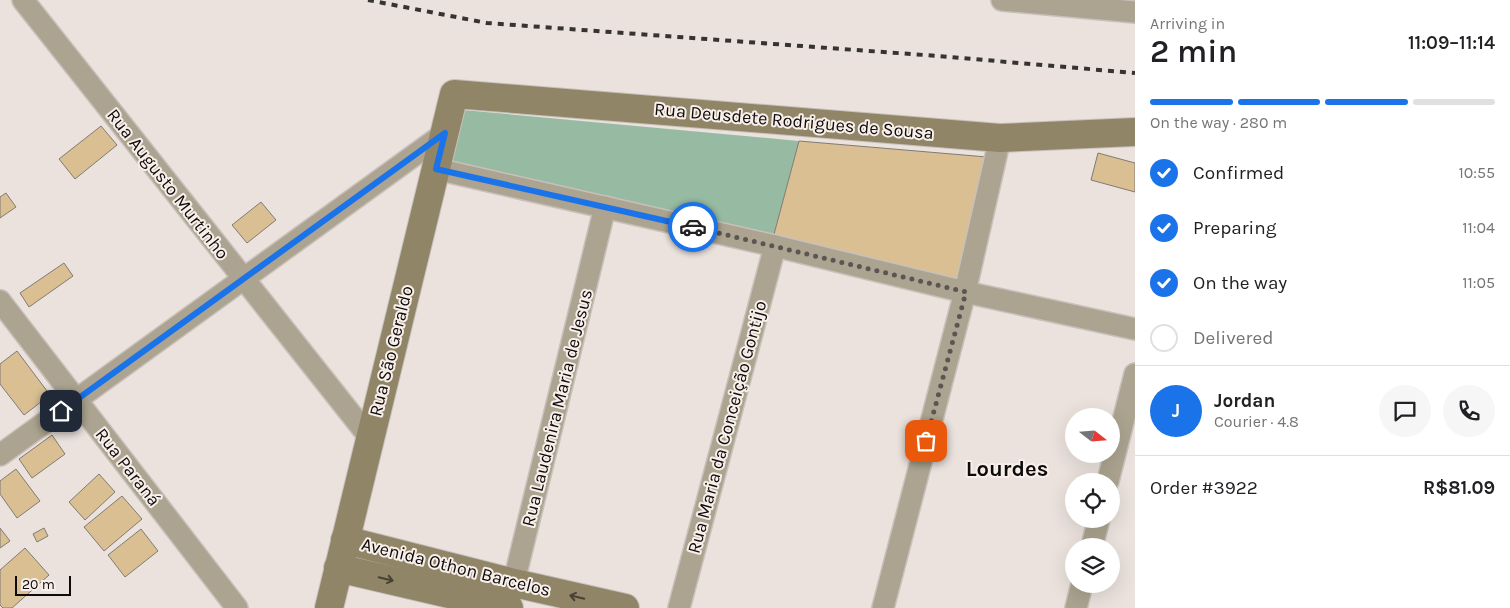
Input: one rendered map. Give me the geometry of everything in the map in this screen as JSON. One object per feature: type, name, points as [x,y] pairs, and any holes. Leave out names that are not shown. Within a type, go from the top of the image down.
[{"type":"street","name":"Rua Augusto Murtinho","points":[[22,0],[370,438]]},
{"type":"street","points":[[1002,0],[1135,12]]},
{"type":"street","name":"Rua São Geraldo","points":[[329,608],[454,94]]},
{"type":"street","name":"Rua Deusdete Rodrigues de Sousa","points":[[454,94],[1000,138],[1135,132]]},
{"type":"street","points":[[0,455],[445,133]]},
{"type":"street","points":[[882,608],[966,292],[1000,138]]},
{"type":"street","points":[[436,169],[775,246],[966,292],[1135,329]]},
{"type":"street","name":"Rua Laudenira Maria de Jesus","points":[[510,602],[605,207]]},
{"type":"street","name":"Rua Maria da Conceição Gontijo","points":[[679,608],[775,246]]},
{"type":"street","name":"Rua Paraná","points":[[0,301],[237,608]]},
{"type":"street","points":[[1110,473],[1135,374]]},
{"type":"street","name":"Avenida Othon Barcelos","points":[[345,540],[510,602]]},
{"type":"street","name":"Avenida Othon Barcelos","points":[[338,568],[510,602],[625,608]]},
{"type":"street","points":[[1076,608],[1080,593]]},
{"type":"green space","points":[[463,110],[799,141],[773,238],[446,166]]},
{"type":"building","points":[[101,126],[117,145],[75,179],[59,159]]},
{"type":"building","points":[[799,141],[987,157],[957,284],[773,238]]},
{"type":"building","points":[[1098,153],[1135,163],[1135,192],[1091,180]]},
{"type":"building","points":[[6,193],[16,207],[0,218],[0,197]]},
{"type":"building","points":[[261,202],[276,220],[247,243],[232,225]]},
{"type":"building","points":[[64,263],[73,276],[29,307],[20,293]]},
{"type":"building","points":[[17,351],[50,395],[24,415],[0,384],[0,364]]},
{"type":"building","points":[[52,435],[65,454],[32,478],[19,459]]},
{"type":"building","points":[[16,469],[40,501],[17,518],[0,494],[0,481]]},
{"type":"building","points":[[99,474],[115,492],[85,520],[69,502]]},
{"type":"building","points":[[122,496],[142,519],[104,551],[84,527]]},
{"type":"building","points":[[0,528],[10,541],[0,548]]},
{"type":"building","points":[[44,528],[48,536],[37,542],[33,534]]},
{"type":"building","points":[[141,529],[158,551],[125,577],[108,555]]},
{"type":"building","points":[[25,548],[49,575],[12,608],[3,608],[0,605],[0,570]]},
{"type":"railway","points":[[368,0],[487,23],[938,56],[1135,73]]},
{"type":"way so far","points":[[693,227],[966,292],[926,441]]},
{"type":"district","name":"Lourdes","points":[[1007,468]]},
{"type":"route","points":[[61,411],[445,133],[436,169],[693,227]]}]
